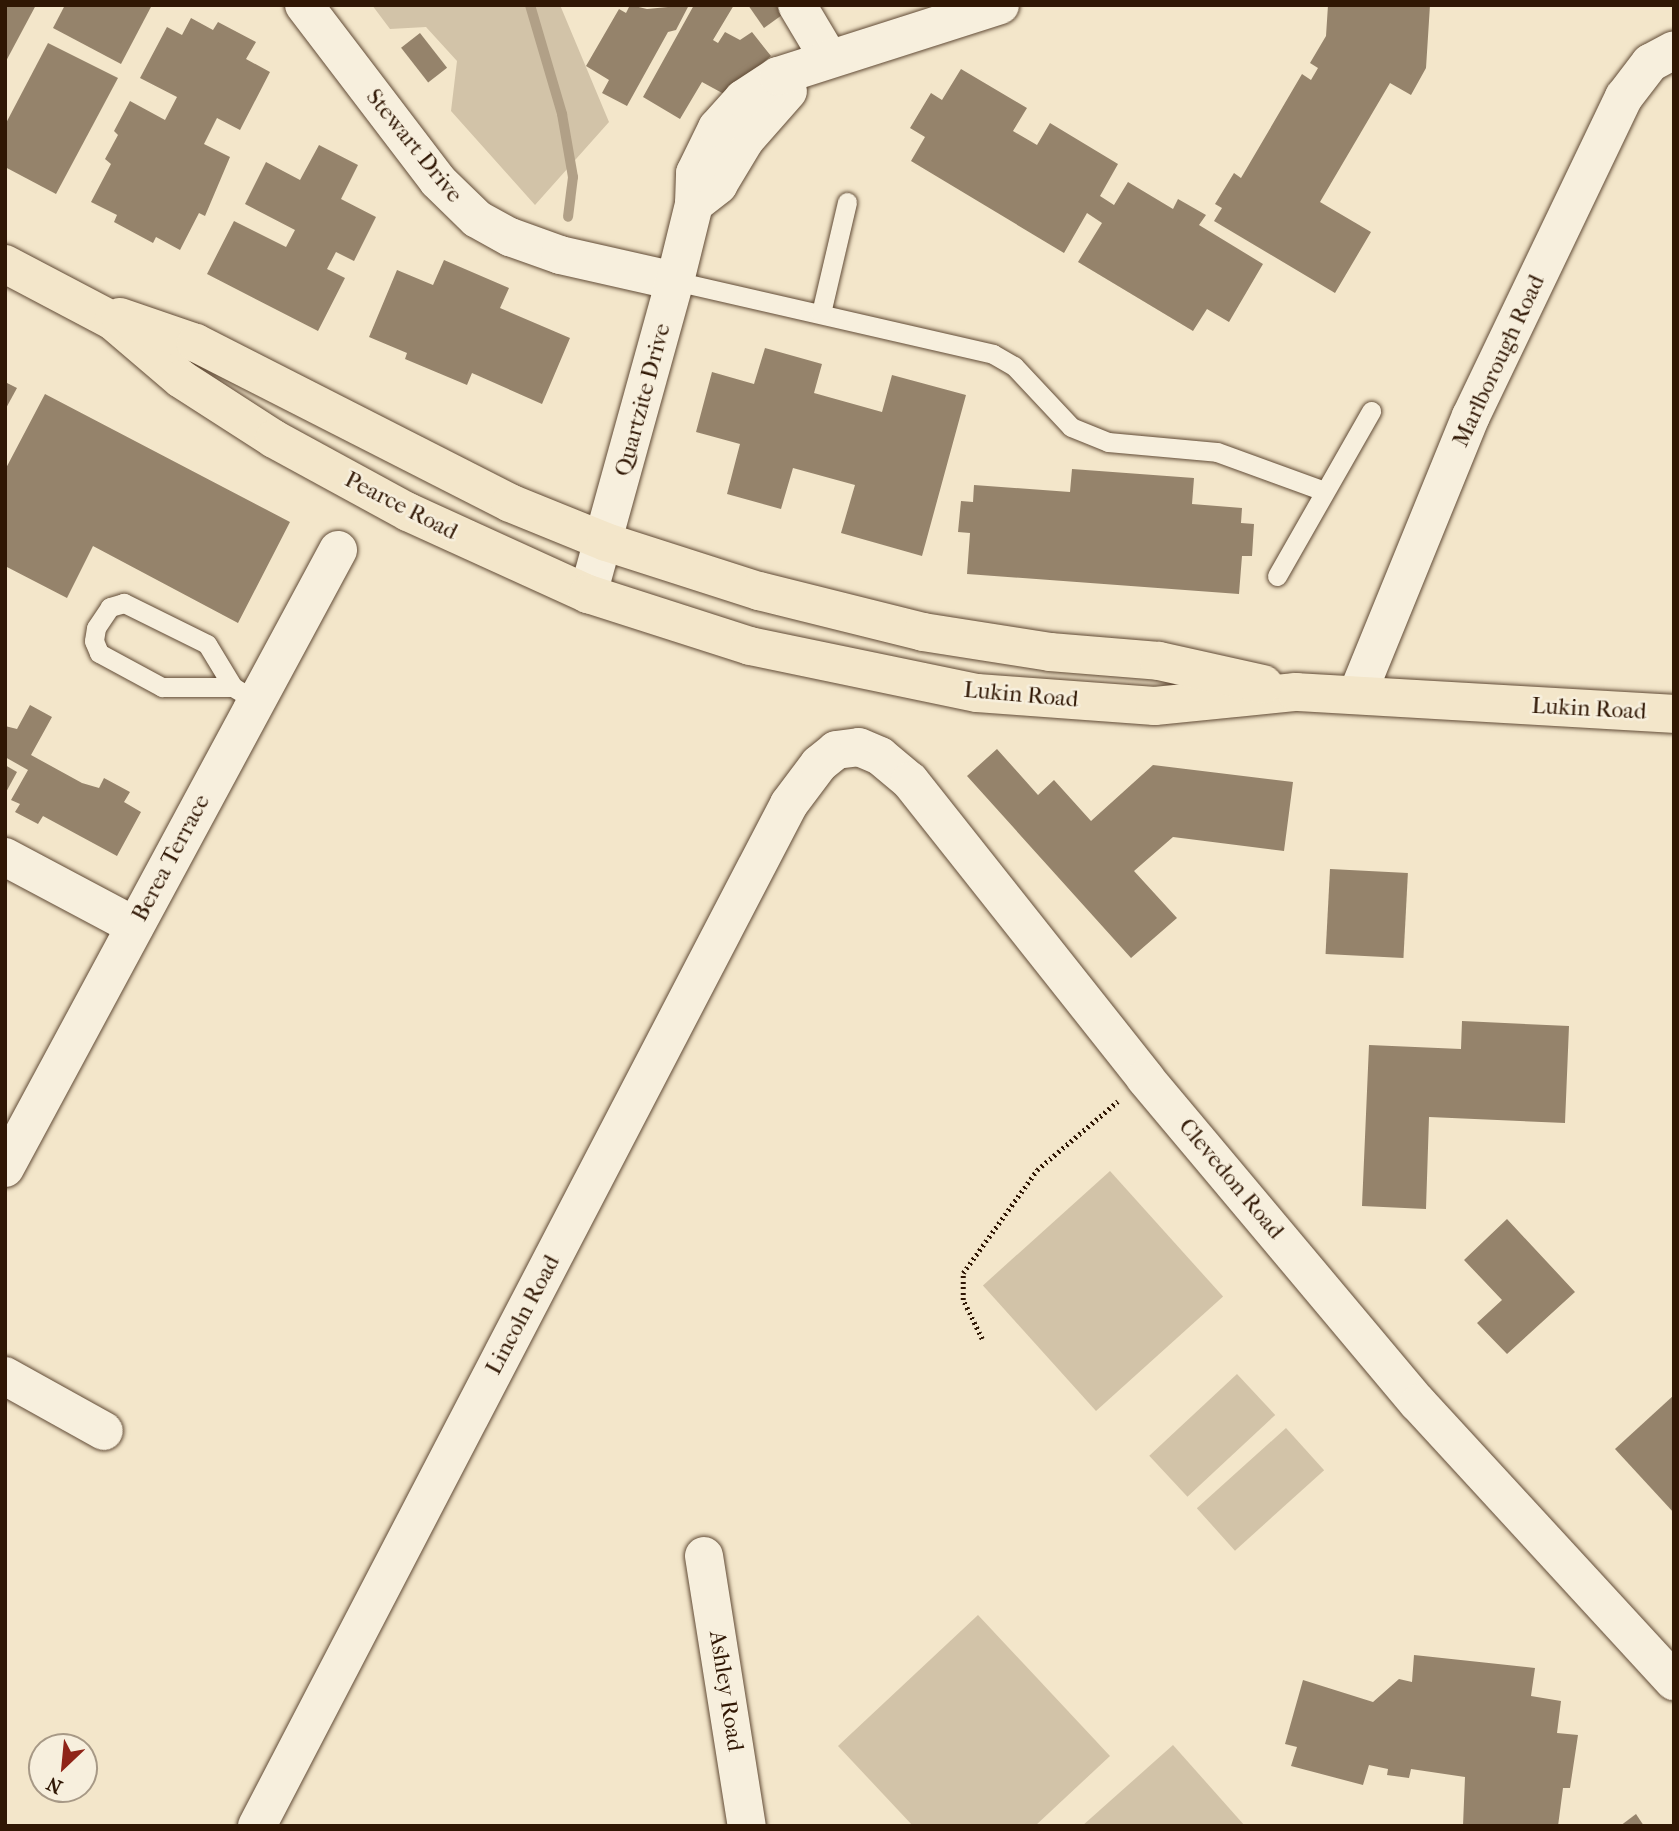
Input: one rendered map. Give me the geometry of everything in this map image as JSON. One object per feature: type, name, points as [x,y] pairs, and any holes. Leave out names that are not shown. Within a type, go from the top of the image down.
[{"type":"main road","name":"Pearce Road","points":[[5,264],[113,321],[181,379],[274,439],[408,512],[588,594],[750,646]]},
{"type":"main road","name":"Pearce Road","points":[[84,305],[196,343],[510,503],[606,542],[759,591]]},
{"type":"main road","name":"Lukin Road","points":[[759,591],[923,632],[1050,652],[1159,661],[1296,692]]},
{"type":"main road","name":"Lukin Road","points":[[750,646],[977,694],[1155,706],[1296,692],[1674,714]]},
{"type":"street","name":"Stewart Drive","points":[[304,5],[438,181],[477,219],[510,237],[560,255],[675,281]]},
{"type":"street","points":[[797,5],[820,60]]},
{"type":"street","name":"Quartzite Drive","points":[[588,594],[606,542],[675,281],[694,204],[695,173],[717,128],[758,88],[820,60],[1000,5]]},
{"type":"street","name":"Marlborough Road","points":[[1357,695],[1471,416],[1624,97],[1650,63],[1674,50]]},
{"type":"street","name":"Berea Terrace","points":[[5,1168],[135,926],[244,694],[338,550]]},
{"type":"street","name":"Clevedon Road","points":[[789,804],[819,764],[836,750],[859,747],[880,756],[909,780],[1145,1078],[1418,1403],[1674,1681]]},
{"type":"street","name":"Lincoln Road","points":[[257,1826],[789,804]]},
{"type":"street","points":[[5,857],[135,926]]},
{"type":"street","points":[[5,1376],[104,1431]]},
{"type":"street","name":"Ashley Road","points":[[704,1556],[747,1826]]},
{"type":"lane","points":[[821,313],[847,202]]},
{"type":"lane","points":[[675,281],[993,354],[1014,366],[1071,428],[1108,442],[1217,452],[1324,491]]},
{"type":"lane","points":[[1277,576],[1371,411]]},
{"type":"lane","points":[[124,603],[207,644],[244,694],[162,687],[99,653],[93,641],[96,628],[110,607],[124,603]]},
{"type":"path","points":[[982,1339],[963,1300],[963,1273],[1037,1170],[1145,1078]]},
{"type":"shaded area","points":[[372,5],[560,5],[609,122],[535,205],[451,111],[457,61],[426,27],[390,29]]},
{"type":"shaded area","points":[[1110,1171],[1223,1297],[1096,1411],[983,1285]]},
{"type":"shaded area","points":[[1237,1374],[1275,1415],[1187,1497],[1149,1456]]},
{"type":"shaded area","points":[[1286,1428],[1324,1470],[1235,1551],[1197,1508]]},
{"type":"shaded area","points":[[978,1615],[1110,1756],[1035,1826],[913,1826],[838,1746]]},
{"type":"shaded area","points":[[1173,1745],[1245,1826],[1082,1826]]},
{"type":"building","points":[[5,5],[36,5],[5,63]]},
{"type":"building","points":[[65,5],[152,5],[121,64],[53,28]]},
{"type":"building","points":[[630,5],[647,9],[689,5],[676,30],[668,32],[627,106],[602,93],[609,80],[586,66],[619,9],[626,13]]},
{"type":"building","points":[[694,5],[734,5],[713,40],[718,43],[725,32],[740,40],[752,32],[771,56],[734,88],[729,85],[724,94],[702,82],[680,119],[643,97]]},
{"type":"building","points":[[748,5],[778,5],[782,15],[764,28]]},
{"type":"building","points":[[1328,5],[1430,5],[1426,68],[1411,95],[1390,83],[1320,202],[1371,232],[1335,293],[1214,221],[1222,208],[1215,204],[1234,173],[1241,178],[1302,74],[1311,80],[1318,68],[1310,63],[1326,36]]},
{"type":"building","points":[[191,18],[213,30],[218,22],[256,42],[246,59],[270,72],[240,130],[217,118],[204,144],[230,157],[205,216],[199,213],[180,250],[156,237],[153,243],[114,222],[117,215],[91,202],[111,164],[105,159],[118,135],[114,131],[130,101],[165,120],[177,97],[140,78],[167,27],[182,35]]},
{"type":"building","points":[[420,33],[447,68],[428,82],[401,48]]},
{"type":"building","points":[[48,43],[118,78],[56,194],[5,167],[5,125]]},
{"type":"building","points":[[961,69],[1027,108],[1013,131],[1037,145],[1050,123],[1118,164],[1100,196],[1114,205],[1128,182],[1173,209],[1178,199],[1206,215],[1199,225],[1263,264],[1229,322],[1207,309],[1193,331],[1078,262],[1102,223],[1087,213],[1064,253],[911,161],[925,137],[910,128],[931,93],[942,100]]},
{"type":"building","points":[[319,145],[358,165],[341,199],[376,217],[354,261],[336,252],[327,269],[345,278],[318,331],[207,274],[234,221],[286,247],[295,230],[245,204],[266,162],[300,180]]},
{"type":"building","points":[[444,260],[509,288],[500,308],[570,338],[542,404],[472,373],[467,385],[405,359],[407,353],[369,337],[397,270],[433,285]]},
{"type":"building","points":[[765,348],[822,364],[814,393],[882,412],[892,375],[966,395],[922,556],[841,533],[855,485],[793,468],[781,509],[727,494],[740,444],[696,432],[712,372],[754,384]]},
{"type":"building","points":[[5,382],[17,388],[5,410]]},
{"type":"building","points":[[45,394],[290,522],[238,623],[93,546],[67,598],[5,566],[5,470]]},
{"type":"building","points":[[1072,469],[1194,478],[1192,504],[1242,508],[1241,523],[1254,524],[1252,556],[1242,556],[1239,594],[967,574],[970,533],[958,532],[961,501],[973,502],[974,485],[1070,492]]},
{"type":"building","points":[[30,705],[52,717],[31,755],[82,783],[99,788],[104,778],[130,792],[124,802],[141,812],[117,856],[43,816],[38,824],[15,812],[20,804],[11,800],[28,770],[5,757],[5,726],[17,729]]},
{"type":"building","points":[[997,749],[1038,795],[1054,780],[1091,821],[1153,765],[1293,782],[1284,851],[1173,837],[1134,871],[1177,918],[1131,958],[967,776]]},
{"type":"building","points":[[5,765],[17,772],[5,794]]},
{"type":"building","points":[[1330,869],[1408,873],[1403,958],[1326,954]]},
{"type":"building","points":[[1462,1021],[1569,1026],[1565,1123],[1429,1117],[1426,1209],[1362,1206],[1369,1045],[1461,1049]]},
{"type":"building","points":[[1507,1219],[1575,1292],[1507,1354],[1477,1323],[1502,1300],[1464,1260]]},
{"type":"building","points":[[1674,1395],[1674,1513],[1615,1449]]},
{"type":"building","points":[[1414,1655],[1535,1668],[1531,1696],[1561,1701],[1557,1733],[1578,1735],[1570,1788],[1563,1788],[1558,1826],[1463,1826],[1465,1777],[1411,1769],[1409,1778],[1387,1775],[1388,1769],[1369,1765],[1363,1785],[1291,1766],[1297,1747],[1285,1744],[1303,1680],[1373,1702],[1399,1679],[1412,1682]]},
{"type":"building","points":[[1636,1814],[1644,1826],[1620,1826]]},
{"type":"waterway","points":[[530,5],[562,114],[573,177],[568,217]]}]
